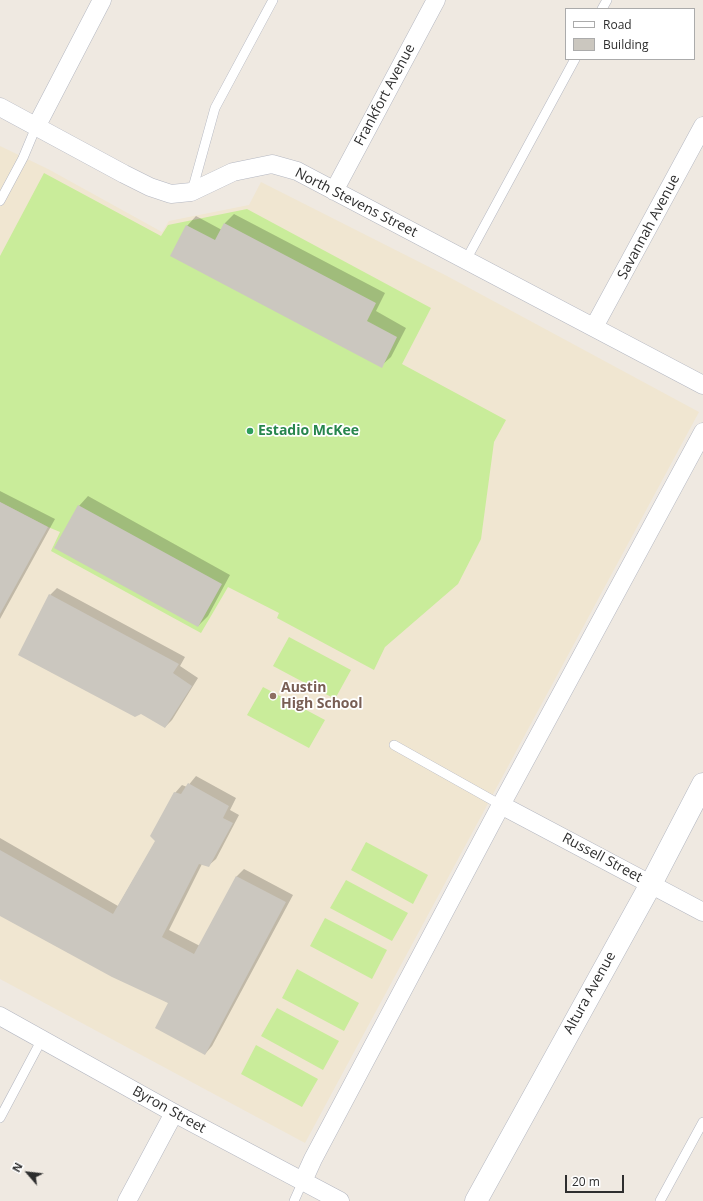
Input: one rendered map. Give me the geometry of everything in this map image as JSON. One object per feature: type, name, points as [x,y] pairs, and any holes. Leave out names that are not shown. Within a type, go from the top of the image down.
[{"type":"street","points":[[36,127],[102,0]]},
{"type":"street","name":"Frankfort Avenue","points":[[334,190],[436,0]]},
{"type":"street","name":"North Stevens Street","points":[[0,107],[124,174],[150,187],[171,194],[191,192],[233,172],[272,164],[297,171],[703,385]]},
{"type":"street","name":"Savannah Avenue","points":[[594,328],[703,126]]},
{"type":"street","points":[[303,1181],[313,1159],[501,805],[703,432]]},
{"type":"street","name":"Altura Avenue","points":[[476,1201],[651,884],[703,784]]},
{"type":"street","name":"Russell Street","points":[[501,805],[703,912]]},
{"type":"street","name":"Byron Street","points":[[0,1016],[174,1113],[340,1201]]},
{"type":"street","points":[[127,1201],[174,1113]]},
{"type":"lane","points":[[191,192],[215,108],[273,0]]},
{"type":"lane","points":[[466,260],[574,60]]},
{"type":"lane","points":[[0,202],[23,158],[36,127]]},
{"type":"lane","points":[[394,746],[501,805]]},
{"type":"lane","points":[[0,1118],[42,1039]]},
{"type":"lane","points":[[660,1201],[703,1122]]},
{"type":"lane","points":[[294,1201],[303,1181]]},
{"type":"shaded area","name":"Austin High School","points":[[0,146],[48,169],[162,232],[169,221],[249,205],[261,182],[447,276],[699,412],[305,1143],[0,979]]},
{"type":"green space","name":"Estadio McKee","points":[[44,173],[161,236],[168,225],[247,209],[431,308],[402,364],[506,420],[494,442],[481,539],[458,584],[385,647],[374,670],[277,618],[279,613],[228,587],[201,633],[51,551],[60,532],[0,502],[0,256]]},
{"type":"green space","points":[[289,637],[351,670],[335,699],[273,666]]},
{"type":"green space","points":[[263,687],[325,720],[309,748],[247,715]]},
{"type":"green space","points":[[366,842],[428,875],[413,904],[351,870]]},
{"type":"green space","points":[[346,880],[408,913],[392,941],[330,908]]},
{"type":"green space","points":[[325,918],[387,950],[372,979],[310,946]]},
{"type":"green space","points":[[297,969],[359,1003],[344,1031],[282,998]]},
{"type":"green space","points":[[277,1008],[339,1041],[323,1070],[261,1036]]},
{"type":"green space","points":[[256,1045],[318,1079],[302,1107],[241,1074]]},
{"type":"building","points":[[224,223],[376,303],[367,321],[397,337],[382,368],[170,256],[186,225],[215,240]]},
{"type":"building","points":[[0,502],[48,527],[0,614]]},
{"type":"building","points":[[78,505],[222,584],[198,627],[54,548]]},
{"type":"building","points":[[49,594],[179,664],[173,673],[192,686],[165,728],[141,714],[135,717],[18,655]]},
{"type":"building","points":[[188,783],[229,806],[223,818],[233,823],[209,867],[199,864],[162,937],[194,954],[236,876],[286,902],[205,1055],[155,1028],[168,1003],[112,977],[0,916],[0,850],[113,914],[155,841],[150,836],[174,792],[181,794]]},
{"type":"place","name":"Estadio McKee","points":[[250,431]]},
{"type":"place","name":"Austin High School","points":[[273,696]]}]
